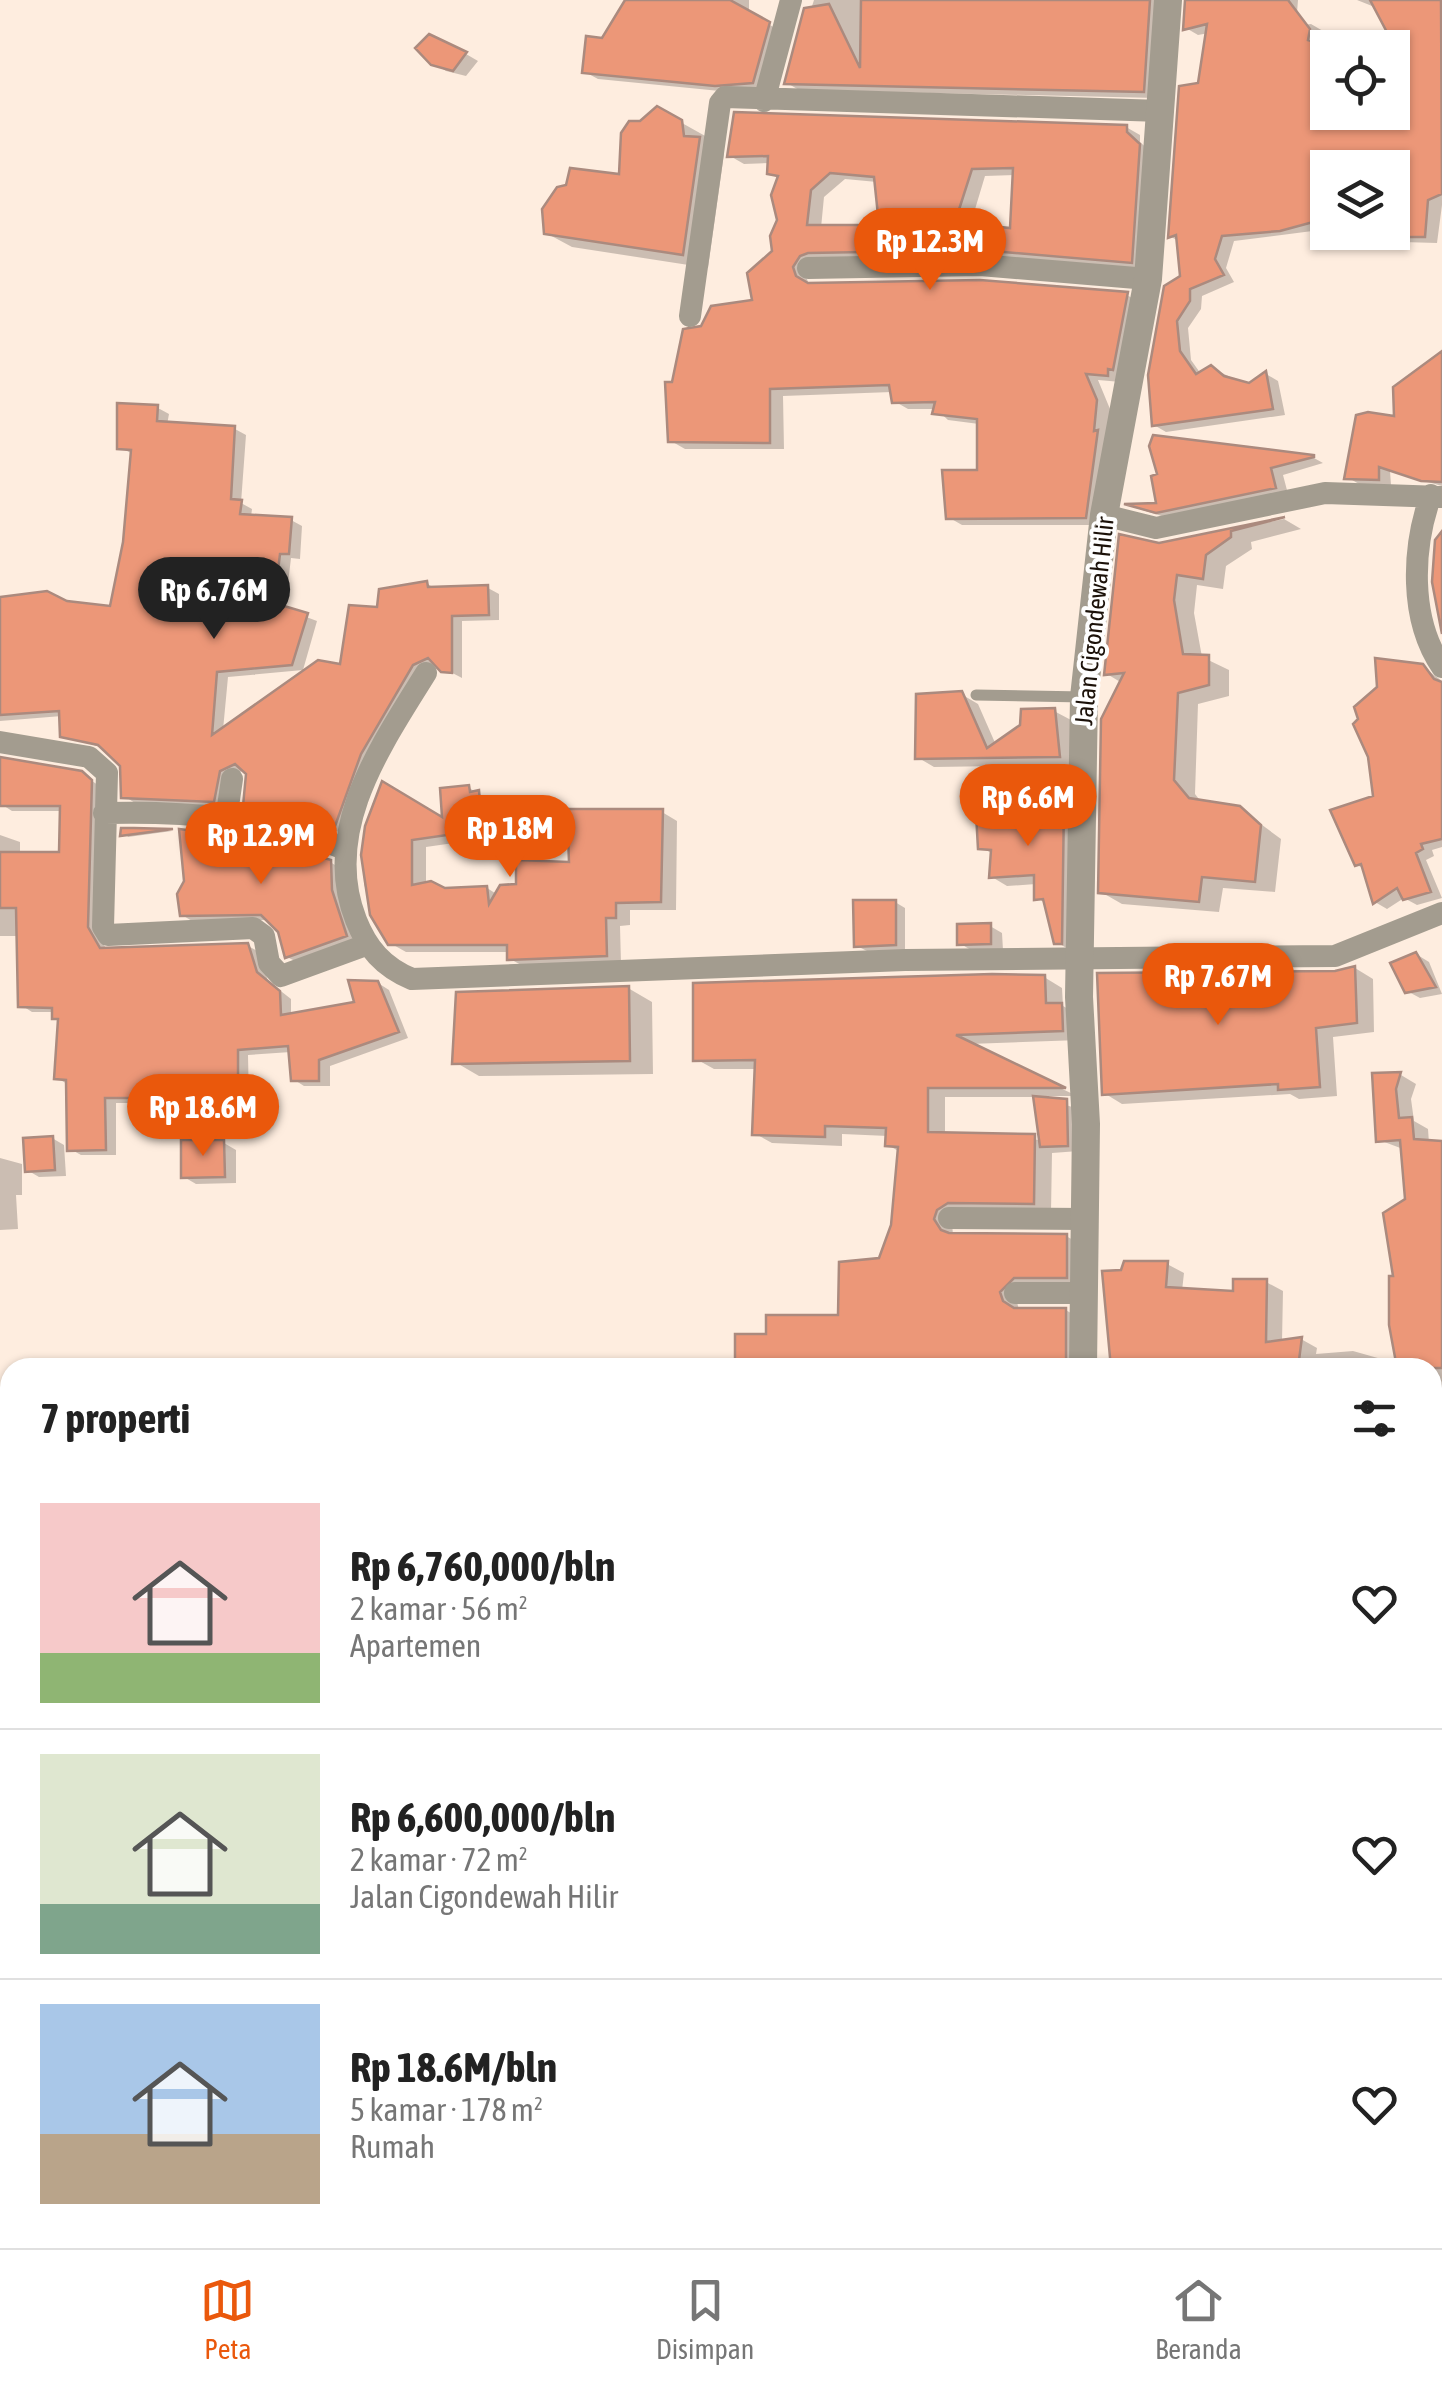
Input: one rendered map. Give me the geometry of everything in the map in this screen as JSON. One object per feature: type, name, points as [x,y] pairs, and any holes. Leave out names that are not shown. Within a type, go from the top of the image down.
[{"type":"street","points":[[764,101],[791,0]]},
{"type":"street","name":"Jalan Cigondewah Hilir","points":[[1082,1358],[1085,1219],[1080,961],[1084,696],[1104,515],[1148,279],[1168,0]]},
{"type":"street","points":[[690,316],[720,103],[725,97],[1160,110]]},
{"type":"street","points":[[808,268],[980,265],[1148,279]]},
{"type":"street","points":[[1104,515],[1156,528],[1326,493],[1436,496],[1418,530],[1418,596],[1421,618],[1442,667]]},
{"type":"street","points":[[426,672],[368,767],[342,848],[347,897],[366,945],[396,972],[412,978],[905,960],[1336,956],[1442,913]]},
{"type":"street","points":[[0,742],[89,757],[102,764],[108,782],[104,813],[104,927],[108,935],[253,928],[264,936],[269,963],[281,976],[366,945]]},
{"type":"street","points":[[226,820],[232,779]]},
{"type":"street","points":[[104,813],[186,811],[308,834],[342,848]]},
{"type":"street","points":[[949,1218],[1085,1219]]},
{"type":"street","points":[[1015,1294],[1084,1293]]},
{"type":"lane","points":[[976,696],[1084,696]]},
{"type":"building","points":[[625,0],[730,0],[770,22],[753,83],[715,86],[582,73],[586,36],[602,38]]},
{"type":"building","points":[[861,0],[1150,0],[1144,92],[784,84],[804,8],[829,4],[860,68]]},
{"type":"building","points":[[1185,0],[1288,0],[1310,29],[1310,130],[1410,130],[1410,30],[1386,30],[1370,0],[1441,0],[1442,194],[1428,200],[1425,237],[1410,237],[1410,150],[1310,150],[1310,223],[1280,231],[1222,236],[1215,259],[1224,275],[1190,289],[1190,301],[1177,321],[1180,351],[1196,374],[1211,365],[1224,376],[1249,383],[1266,371],[1273,409],[1152,426],[1148,375],[1164,286],[1180,276],[1176,235],[1168,238],[1179,86],[1198,83],[1207,24],[1183,30]]},
{"type":"building","points":[[429,34],[467,52],[453,71],[431,65],[415,48]]},
{"type":"building","points":[[657,106],[682,120],[684,136],[700,137],[683,255],[544,234],[542,209],[557,187],[566,185],[570,168],[619,174],[621,133],[629,121],[640,121]]},
{"type":"building","points":[[734,112],[1127,125],[1127,132],[1140,144],[1132,263],[980,250],[808,253],[800,256],[793,267],[796,276],[808,283],[980,280],[1128,292],[1113,370],[1108,369],[1108,376],[1086,374],[1097,400],[1094,431],[1098,430],[1086,518],[946,519],[942,470],[977,470],[977,419],[932,414],[935,402],[892,403],[889,385],[770,389],[770,443],[668,442],[665,382],[672,382],[683,329],[701,326],[711,306],[752,300],[747,273],[772,251],[770,236],[777,220],[771,195],[778,176],[767,174],[768,156],[727,157]],"holes":[[[1013,168],[1010,228],[955,222],[972,169]],[[830,173],[874,177],[879,225],[807,225],[811,190]]]},
{"type":"building","points":[[1442,351],[1442,482],[1421,481],[1379,467],[1379,480],[1344,479],[1356,415],[1368,412],[1394,416],[1393,387]]},
{"type":"building","points":[[117,403],[158,405],[157,421],[235,426],[231,499],[242,500],[240,514],[292,517],[289,554],[280,554],[274,603],[308,613],[292,665],[217,672],[212,735],[318,660],[340,664],[349,605],[377,607],[379,589],[427,581],[428,587],[488,585],[489,615],[452,616],[452,673],[441,672],[428,658],[413,665],[361,754],[334,829],[243,806],[246,774],[235,764],[220,771],[214,802],[121,798],[120,766],[98,745],[60,737],[59,711],[0,715],[0,597],[47,591],[67,601],[110,606],[123,542],[131,450],[117,449]]},
{"type":"building","points":[[1153,435],[1314,457],[1271,468],[1276,488],[1156,513],[1124,504],[1156,503],[1151,476],[1157,474],[1149,446]]},
{"type":"building","points":[[1285,517],[1231,531],[1231,537],[1206,555],[1203,579],[1177,575],[1174,600],[1183,654],[1209,655],[1209,685],[1178,693],[1174,780],[1189,798],[1240,806],[1261,825],[1255,882],[1202,877],[1199,902],[1098,893],[1101,719],[1124,673],[1104,675],[1119,534],[1159,543]]},
{"type":"building","points":[[1442,531],[1442,634],[1432,582],[1435,540]]},
{"type":"building","points":[[1375,658],[1423,664],[1434,679],[1442,682],[1442,839],[1421,844],[1423,849],[1416,853],[1431,892],[1403,900],[1397,888],[1373,904],[1361,864],[1355,866],[1330,810],[1373,796],[1368,757],[1353,724],[1358,719],[1354,707],[1377,687]]},
{"type":"building","points":[[962,691],[987,748],[1020,725],[1021,709],[1055,708],[1060,757],[915,759],[916,694]]},
{"type":"building","points":[[0,757],[82,771],[92,780],[88,927],[100,948],[248,943],[257,972],[280,991],[281,1015],[354,1002],[348,980],[378,981],[399,1032],[319,1060],[319,1081],[291,1081],[288,1046],[238,1050],[238,1098],[105,1098],[106,1150],[67,1151],[66,1080],[54,1079],[58,1019],[52,1019],[52,1008],[18,1007],[16,908],[0,908],[0,852],[59,852],[60,806],[0,806]]},
{"type":"building","points":[[382,781],[442,817],[440,788],[469,785],[470,792],[479,790],[482,830],[412,840],[412,885],[431,881],[445,888],[487,886],[489,904],[500,885],[516,884],[516,860],[569,862],[567,809],[663,809],[661,902],[616,903],[616,918],[606,918],[607,956],[507,960],[507,945],[388,945],[370,915],[361,855],[365,826]]},
{"type":"building","points":[[1064,802],[1062,944],[1054,944],[1043,899],[1034,900],[1034,875],[989,878],[991,850],[978,849],[976,813],[982,803]]},
{"type":"building","points":[[121,828],[134,828],[173,829],[120,836]]},
{"type":"building","points":[[179,829],[253,838],[331,860],[332,890],[347,936],[285,958],[278,932],[261,915],[180,916],[177,894],[184,881]]},
{"type":"building","points":[[853,900],[896,900],[896,945],[854,947]]},
{"type":"building","points":[[991,923],[991,944],[957,945],[957,924]]},
{"type":"building","points":[[1416,952],[1436,987],[1405,993],[1390,963]]},
{"type":"building","points":[[1355,966],[1357,1023],[1316,1028],[1320,1087],[1278,1090],[1278,1084],[1102,1095],[1097,973],[1335,971]]},
{"type":"building","points":[[1045,975],[1046,1003],[1062,1003],[1063,1031],[956,1035],[1066,1088],[928,1088],[928,1132],[1035,1134],[1034,1204],[948,1203],[937,1210],[934,1219],[941,1230],[949,1233],[1067,1234],[1067,1278],[1014,1278],[1000,1292],[1003,1301],[1014,1308],[1066,1308],[1066,1358],[735,1358],[735,1334],[766,1334],[766,1315],[838,1315],[839,1262],[879,1258],[891,1225],[898,1147],[885,1146],[886,1128],[825,1126],[825,1137],[752,1135],[755,1060],[693,1061],[693,983]]},
{"type":"building","points":[[629,986],[630,1061],[452,1064],[456,992]]},
{"type":"building","points":[[1401,1072],[1396,1089],[1399,1118],[1412,1117],[1414,1139],[1442,1141],[1442,1358],[1395,1358],[1389,1325],[1389,1276],[1393,1276],[1383,1213],[1405,1199],[1400,1140],[1376,1142],[1372,1073]]},
{"type":"building","points":[[1033,1096],[1067,1099],[1068,1146],[1040,1147]]},
{"type":"building","points":[[53,1136],[55,1170],[25,1172],[23,1138]]},
{"type":"building","points":[[181,1140],[224,1140],[225,1177],[181,1178]]},
{"type":"building","points":[[1124,1261],[1168,1261],[1166,1287],[1233,1291],[1233,1279],[1267,1279],[1266,1342],[1302,1337],[1299,1358],[1110,1358],[1102,1271],[1121,1270]]}]
